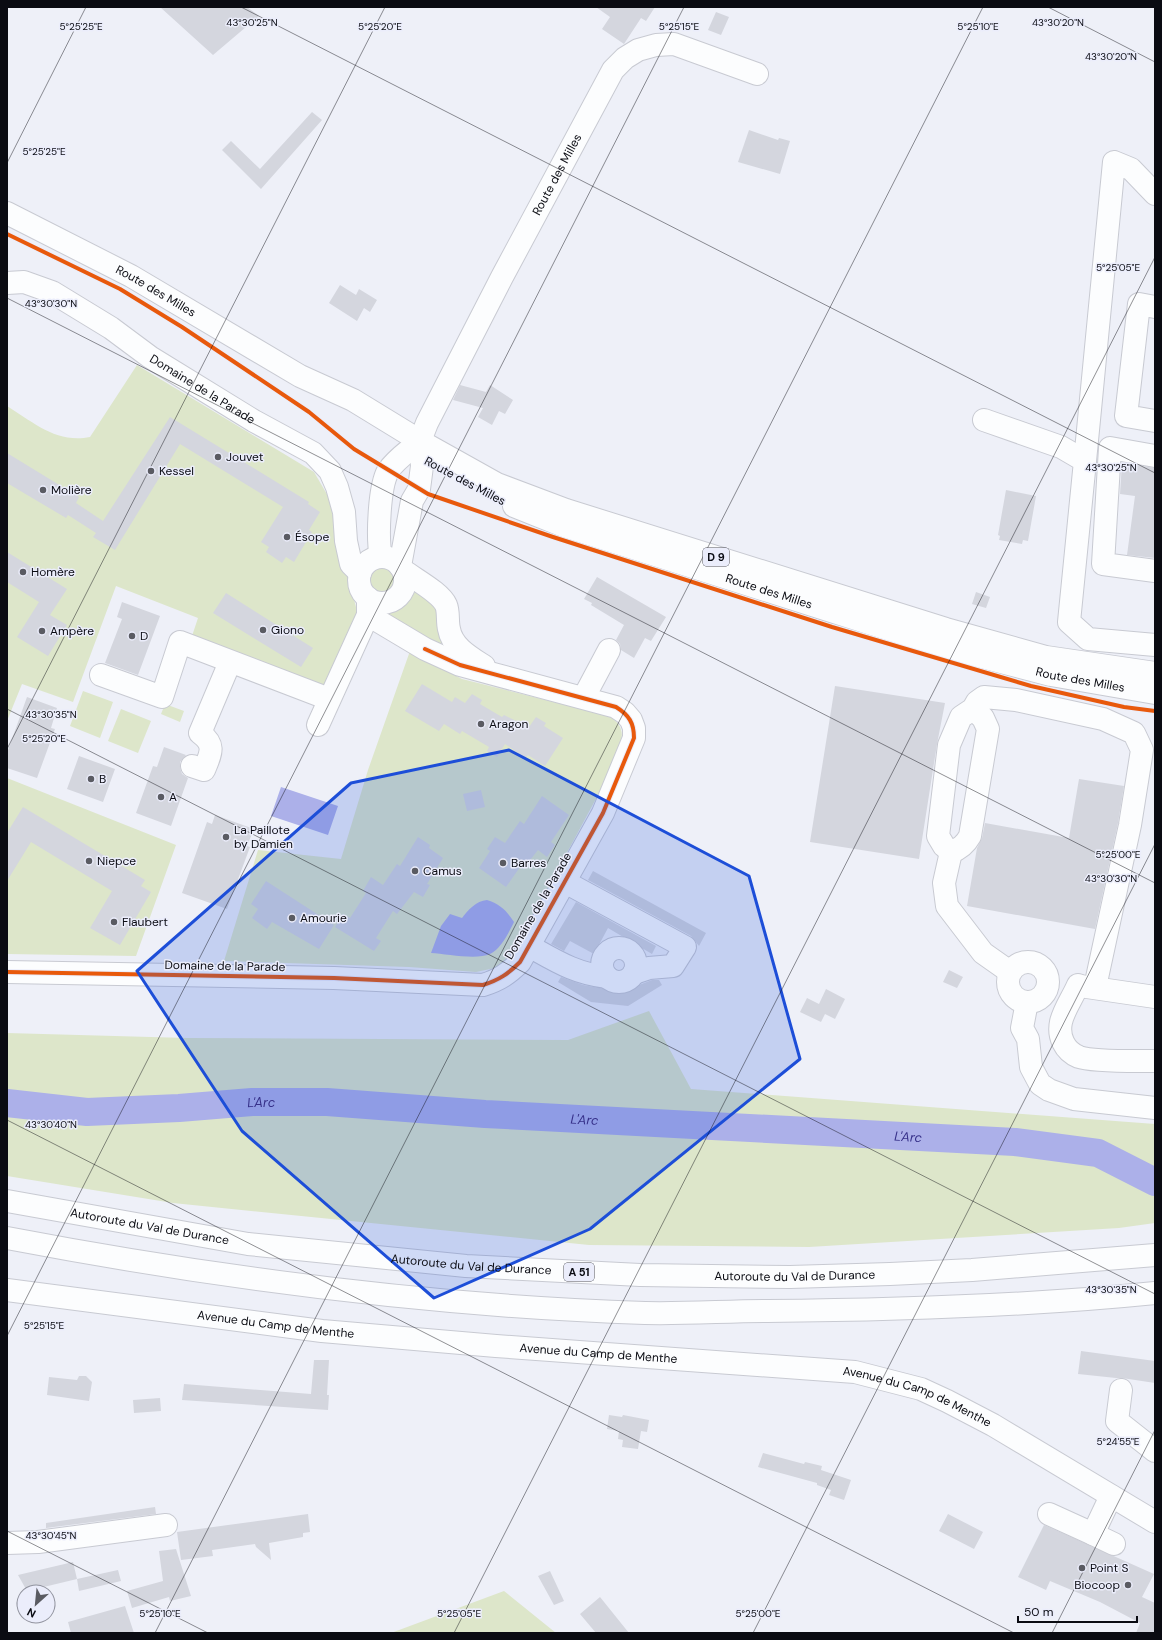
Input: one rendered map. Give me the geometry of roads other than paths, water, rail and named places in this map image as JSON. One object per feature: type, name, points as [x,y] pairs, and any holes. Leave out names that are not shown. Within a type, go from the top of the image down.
[{"type":"main road","name":"Route des Milles","points":[[416,450],[427,423],[485,310],[613,70],[625,58],[638,50],[656,45],[674,44],[757,74]]},
{"type":"main road","points":[[1155,194],[1131,169],[1114,162],[1069,622],[1088,639],[1155,645]]},
{"type":"main road","name":"Route des Milles","points":[[7,213],[131,276],[300,376],[353,400],[416,450],[506,503],[564,526],[947,648],[1051,675],[1155,693]]},
{"type":"main road","name":"Domaine de la Parade","points":[[7,283],[24,282],[52,292],[111,328],[155,360],[254,421],[312,453],[330,471],[337,487],[344,512],[346,541],[384,565],[421,584],[438,595],[446,605],[449,630],[466,656],[500,676]]},
{"type":"main road","points":[[1155,307],[1139,304],[1126,416],[1155,421]]},
{"type":"main road","points":[[984,420],[1061,447],[1085,461]]},
{"type":"main road","points":[[1155,456],[1110,448],[1103,564],[1155,571]]},
{"type":"main road","name":"Route des Milles","points":[[416,450],[497,484],[574,513],[946,629],[1046,657],[1155,673]]},
{"type":"main road","points":[[318,725],[368,606],[360,587],[384,565],[412,501],[419,489],[422,466],[416,450],[388,471],[381,494],[379,548],[384,565],[404,585],[396,598],[368,606]]},
{"type":"main road","name":"Domaine de la Parade","points":[[7,972],[334,978],[483,985],[499,980],[520,962],[603,813],[634,738],[634,728],[625,713],[616,707],[584,697],[460,666],[425,649],[368,606]]},
{"type":"main road","points":[[101,675],[162,697],[180,642],[329,698]]},
{"type":"main road","points":[[584,697],[609,650]]},
{"type":"main road","points":[[192,766],[204,770],[208,761],[211,746],[208,740],[200,733],[230,662]]},
{"type":"main road","points":[[951,852],[944,846],[938,836],[949,745],[961,717],[973,709],[977,702],[984,697],[1016,700],[1104,719],[1134,733],[1142,750],[1130,825],[1080,986],[1062,1020],[1060,1032],[1067,1048],[1072,1053],[1085,1058],[1155,1062]]},
{"type":"main road","points":[[951,852],[958,850],[965,844],[970,836],[988,729],[983,718],[973,709]]},
{"type":"main road","points":[[951,852],[944,884],[947,906],[983,953],[1010,972]]},
{"type":"main road","points":[[565,882],[685,948],[673,966],[649,968],[634,972]]},
{"type":"main road","points":[[529,946],[560,964],[587,975],[607,977],[612,980],[622,981],[631,977],[634,972],[635,961],[633,956],[624,949],[613,949],[608,952],[602,961],[604,973],[607,977]]},
{"type":"main road","points":[[1080,986],[1035,999],[1016,999],[1012,994],[1008,982],[1010,972],[1018,965],[1024,962],[1037,963],[1080,986],[1155,997]]},
{"type":"main road","points":[[1037,963],[1044,969],[1048,981],[1047,990],[1035,999],[1022,1028],[1028,1039],[1031,1067],[1040,1084],[1049,1090],[1074,1099],[1155,1108]]},
{"type":"main road","name":"Autoroute du Val de Durance","points":[[7,1201],[248,1244],[466,1266],[640,1275],[790,1277],[890,1274],[972,1270],[1155,1255]]},
{"type":"main road","points":[[7,1238],[122,1260],[276,1282],[467,1303],[648,1313],[927,1309],[1084,1300],[1155,1293]]},
{"type":"main road","name":"Avenue du Camp de Menthe","points":[[7,1290],[322,1331],[496,1346],[855,1372],[921,1389],[947,1401],[993,1426],[1155,1522]]},
{"type":"main road","points":[[1121,1390],[1117,1421],[1155,1451]]},
{"type":"main road","points":[[1093,1534],[1111,1496]]},
{"type":"main road","points":[[1049,1514],[1114,1544]]},
{"type":"main road","points":[[7,1544],[38,1542],[166,1525]]},
{"type":"water","points":[[281,787],[338,806],[328,835],[271,816]]},
{"type":"water","points":[[487,900],[503,908],[514,922],[504,940],[494,952],[477,957],[431,953],[441,926],[450,914],[462,918],[476,904]]},
{"type":"waterway","name":"L'Arc","points":[[7,1103],[87,1112],[179,1108],[252,1102],[327,1102],[485,1114],[1015,1142],[1098,1153],[1155,1182]]},
{"type":"place","name":"Jouvet","points":[[218,457]]},
{"type":"place","name":"Kessel","points":[[151,471]]},
{"type":"place","name":"Molière","points":[[43,490]]},
{"type":"place","name":"Ésope","points":[[287,537]]},
{"type":"place","name":"Homère","points":[[23,572]]},
{"type":"place","name":"Giono","points":[[263,630]]},
{"type":"place","name":"Ampère","points":[[42,631]]},
{"type":"place","name":"D","points":[[132,636]]},
{"type":"place","name":"Aragon","points":[[481,724]]},
{"type":"place","name":"B","points":[[91,779]]},
{"type":"place","name":"A","points":[[161,797]]},
{"type":"place","name":"La Paillote by Damien","points":[[226,837]]},
{"type":"place","name":"Niepce","points":[[89,861]]},
{"type":"place","name":"Barres","points":[[503,863]]},
{"type":"place","name":"Camus","points":[[415,871]]},
{"type":"place","name":"Amourie","points":[[292,918]]},
{"type":"place","name":"Flaubert","points":[[114,922]]},
{"type":"place","name":"Point S","points":[[1082,1568]]},
{"type":"place","name":"Biocoop","points":[[1128,1585]]}]
